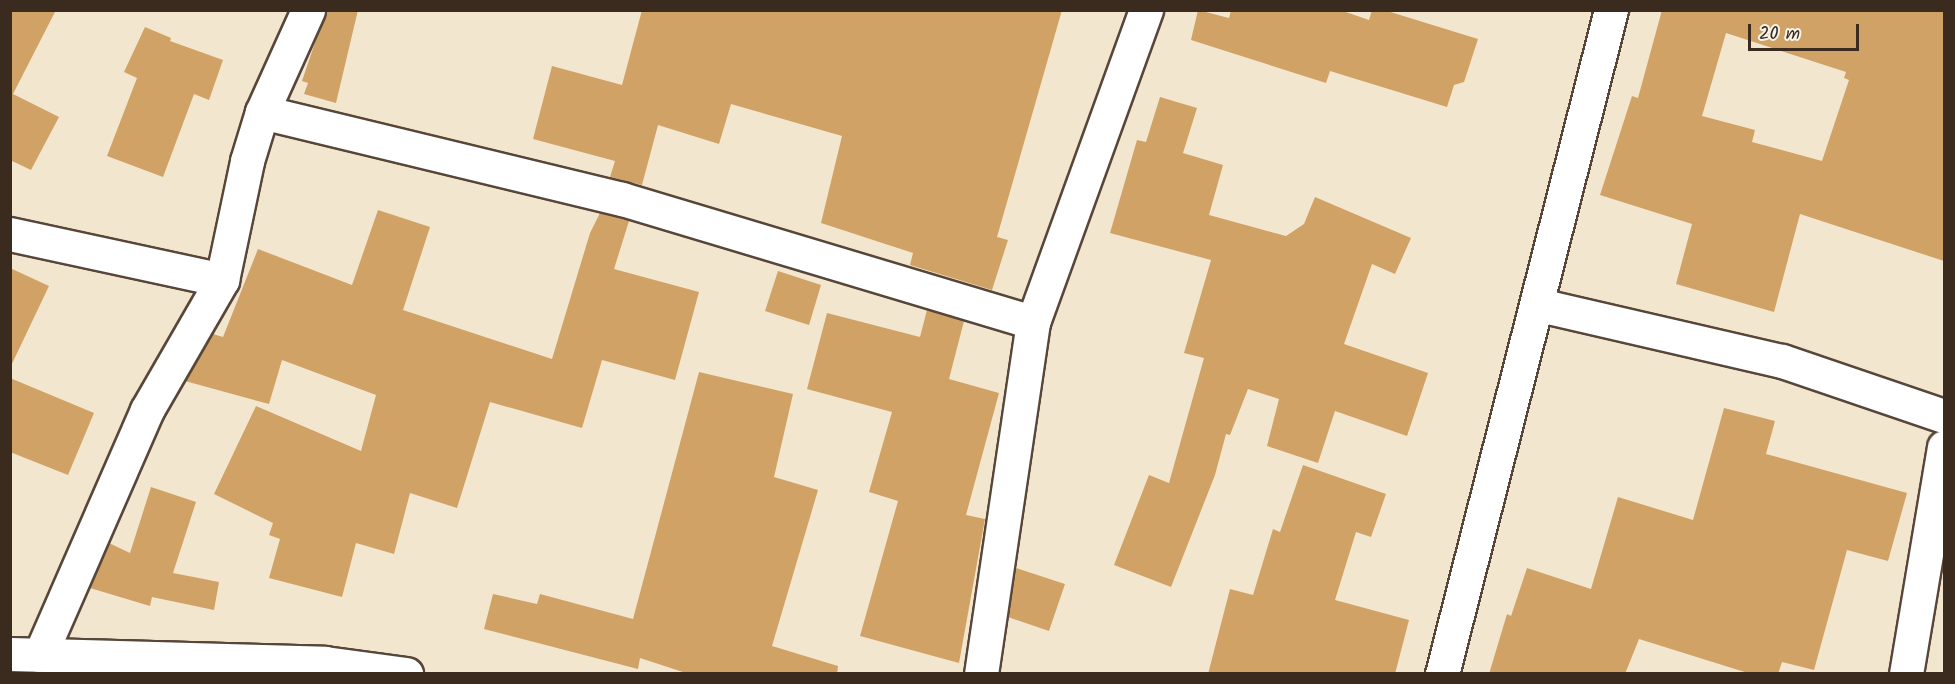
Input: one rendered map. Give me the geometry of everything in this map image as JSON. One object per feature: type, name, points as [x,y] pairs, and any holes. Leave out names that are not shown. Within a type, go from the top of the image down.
[{"type":"street","points":[[308,10],[262,112],[247,161],[222,280],[147,410],[26,655],[325,663],[406,674]]},
{"type":"street","points":[[981,674],[1033,322],[1146,10]]},
{"type":"street","points":[[1442,674],[1539,305],[1611,10]]},
{"type":"street","points":[[262,112],[621,199],[1033,322]]},
{"type":"street","points":[[10,234],[222,280]]},
{"type":"street","points":[[1539,305],[1782,361],[1944,416]]},
{"type":"street","points":[[1906,674],[1944,447]]},
{"type":"building","points":[[10,10],[56,10],[13,94],[59,117],[31,170],[10,160]]},
{"type":"building","points":[[326,10],[358,10],[336,103],[304,94],[308,83],[302,81]]},
{"type":"building","points":[[642,10],[1062,10],[997,237],[1008,240],[992,290],[910,265],[913,253],[821,223],[842,136],[731,104],[719,144],[658,125],[642,185],[610,177],[615,161],[533,139],[552,66],[622,85]]},
{"type":"building","points":[[1198,10],[1229,18],[1231,10],[1340,10],[1369,20],[1372,10],[1384,10],[1478,39],[1464,82],[1454,85],[1447,107],[1330,71],[1326,83],[1191,40]]},
{"type":"building","points":[[1662,10],[1944,10],[1944,261],[1800,214],[1774,312],[1676,284],[1692,224],[1600,195],[1632,96],[1638,98]],"holes":[[[1726,33],[1846,72],[1844,78],[1849,80],[1822,161],[1752,142],[1755,130],[1702,116]]]},
{"type":"building","points":[[145,27],[171,38],[170,41],[223,60],[209,100],[194,94],[163,177],[107,156],[137,78],[124,72]]},
{"type":"building","points":[[1160,97],[1197,108],[1183,153],[1223,165],[1209,215],[1286,236],[1304,224],[1315,197],[1411,238],[1395,274],[1372,264],[1344,344],[1428,373],[1407,436],[1335,411],[1318,463],[1267,446],[1279,399],[1248,389],[1230,435],[1226,434],[1215,475],[1171,587],[1114,565],[1149,475],[1169,483],[1204,358],[1184,353],[1211,260],[1110,233],[1137,140],[1146,142]]},
{"type":"building","points":[[378,210],[430,227],[403,310],[552,359],[590,233],[600,213],[629,221],[614,269],[699,292],[675,380],[602,360],[582,428],[490,402],[457,508],[410,493],[394,554],[356,543],[342,597],[269,578],[280,539],[269,535],[273,523],[214,494],[256,406],[361,451],[376,395],[282,360],[269,404],[185,381],[213,334],[223,337],[258,249],[352,285]]},
{"type":"building","points":[[10,268],[49,286],[10,368]]},
{"type":"building","points":[[778,271],[821,285],[809,325],[765,311]]},
{"type":"building","points":[[927,310],[964,321],[949,379],[999,393],[966,515],[985,519],[959,663],[860,636],[898,501],[869,492],[892,412],[807,389],[827,313],[920,337]]},
{"type":"building","points":[[699,372],[793,394],[774,477],[818,490],[772,646],[838,666],[837,674],[689,674],[640,658],[638,669],[484,629],[493,594],[537,604],[540,594],[633,619]]},
{"type":"building","points":[[10,378],[94,413],[68,475],[10,452]]},
{"type":"building","points":[[1724,408],[1775,421],[1766,454],[1907,493],[1888,561],[1847,550],[1814,670],[1782,662],[1778,674],[1751,674],[1639,639],[1625,674],[1489,674],[1507,614],[1511,616],[1527,568],[1591,589],[1618,497],[1693,520]]},
{"type":"building","points":[[1303,465],[1386,494],[1371,537],[1356,532],[1335,600],[1409,620],[1395,674],[1208,674],[1230,589],[1253,595],[1273,529],[1280,532]]},
{"type":"building","points":[[151,487],[196,502],[173,573],[219,582],[214,610],[152,597],[150,606],[90,588],[109,543],[130,553]]},
{"type":"building","points":[[1016,568],[1065,584],[1049,631],[1008,617]]}]
